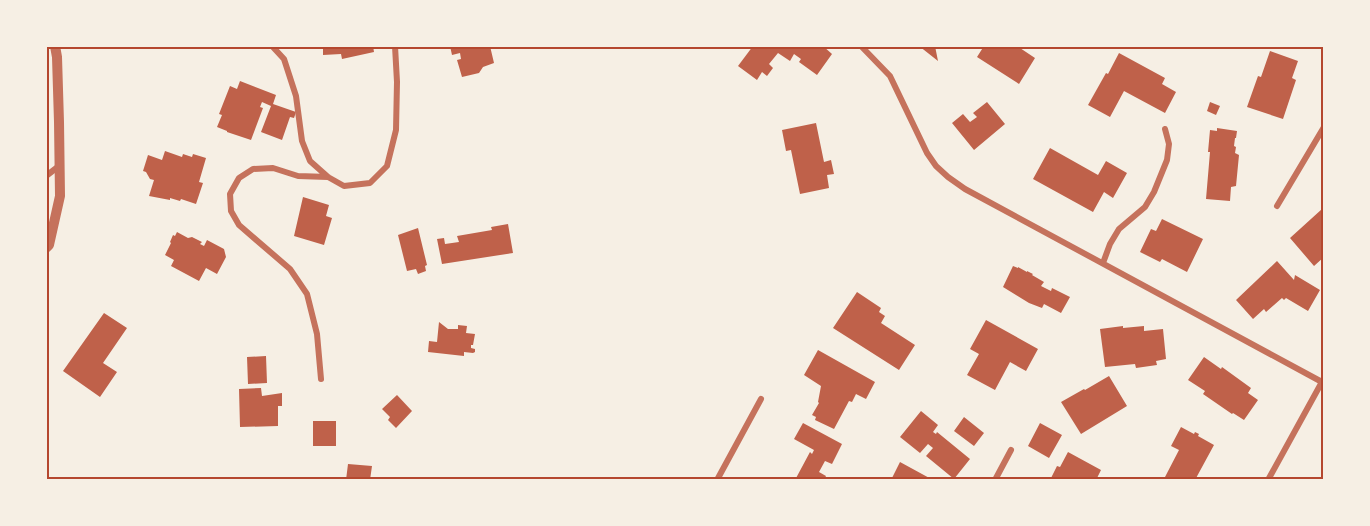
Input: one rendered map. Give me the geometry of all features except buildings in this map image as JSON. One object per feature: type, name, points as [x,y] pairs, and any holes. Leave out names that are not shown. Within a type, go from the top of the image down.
[{"type":"street","points":[[46,248],[49,245],[60,196],[55,46]]},
{"type":"street","points":[[272,46],[284,59],[296,96],[302,141],[310,161],[328,177],[344,186],[370,183],[387,166],[396,129],[395,46]]},
{"type":"street","points":[[861,46],[890,76],[927,153],[948,177],[965,189],[1323,381],[1268,480]]},
{"type":"street","points":[[1278,206],[1323,127]]},
{"type":"street","points":[[1103,263],[1119,229],[1145,207],[1154,192],[1167,160],[1169,144],[1165,129]]},
{"type":"street","points":[[46,176],[60,166]]},
{"type":"street","points":[[321,379],[317,334],[307,294],[290,269],[239,225],[231,211],[230,194],[239,178],[253,169],[273,168],[298,176],[328,177]]},
{"type":"street","points":[[717,480],[760,399]]},
{"type":"street","points":[[995,480],[1011,450]]}]
